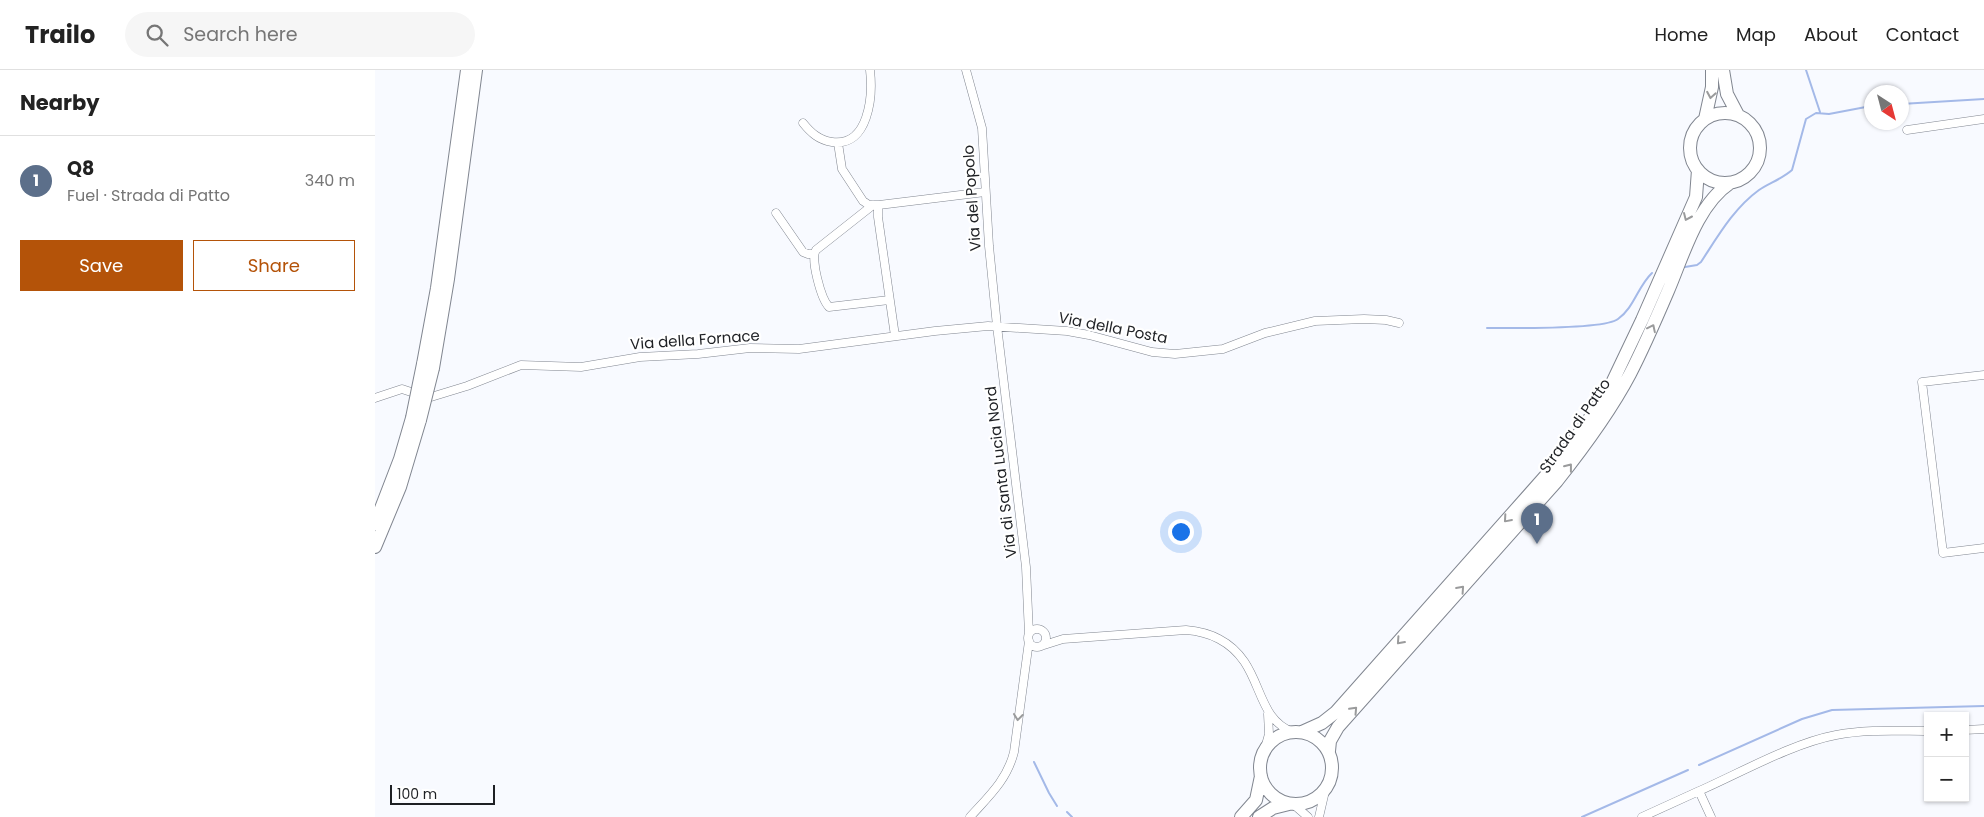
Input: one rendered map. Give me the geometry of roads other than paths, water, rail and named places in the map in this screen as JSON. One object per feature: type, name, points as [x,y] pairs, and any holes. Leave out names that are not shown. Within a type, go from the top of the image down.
[{"type":"main road","points":[[428,366],[467,70]]},
{"type":"main road","points":[[375,547],[400,486],[448,278],[476,70]]},
{"type":"main road","name":"Strada di Patto","points":[[1298,732],[1322,723],[1337,712],[1549,472],[1584,427],[1611,383],[1642,320],[1696,197],[1698,170],[1691,157],[1691,143],[1695,129],[1705,119],[1712,86],[1712,70]]},
{"type":"main road","name":"Strada di Patto","points":[[1329,751],[1330,741],[1338,727],[1551,488],[1581,451],[1629,375],[1654,324],[1702,214],[1715,195],[1729,183],[1742,179],[1753,170],[1761,152],[1757,132],[1749,122],[1737,115],[1727,94],[1723,70]]},
{"type":"main road","points":[[1705,119],[1721,113],[1737,115]]},
{"type":"main road","points":[[1698,170],[1712,180],[1729,183]]},
{"type":"main road","points":[[375,524],[416,419]]},
{"type":"main road","points":[[1259,817],[1273,808],[1311,801],[1325,791],[1331,778],[1333,769],[1329,751],[1316,737],[1298,732],[1283,734],[1273,740],[1263,752],[1260,764],[1264,785],[1273,796],[1291,804]]},
{"type":"main road","points":[[1241,817],[1256,800],[1261,776]]},
{"type":"street","points":[[803,123],[819,138],[838,142],[855,136],[864,123],[870,100],[870,70]]},
{"type":"street","name":"Via del Popolo","points":[[966,70],[982,128],[985,192],[997,326]]},
{"type":"street","points":[[1909,130],[1984,119]]},
{"type":"street","points":[[838,142],[842,169],[863,201],[875,205],[985,192]]},
{"type":"street","points":[[776,213],[803,252],[813,254],[875,205]]},
{"type":"street","points":[[875,205],[895,336]]},
{"type":"street","points":[[813,254],[823,298],[829,307],[889,300]]},
{"type":"street","name":"Via della Posta","points":[[997,326],[1067,331],[1152,352],[1175,354],[1223,349],[1265,333],[1315,321],[1364,319],[1386,320],[1399,323]]},
{"type":"street","name":"Via della Fornace","points":[[431,397],[467,386],[521,365],[581,367],[640,357],[698,354],[749,348],[799,349],[895,336],[997,326]]},
{"type":"street","name":"Via di Santa Lucia Nord","points":[[970,817],[1001,782],[1009,769],[1014,752],[1029,638],[1026,567],[997,326]]},
{"type":"street","points":[[1984,375],[1922,382],[1943,553],[1984,548]]},
{"type":"street","points":[[375,398],[402,389],[411,392]]},
{"type":"street","points":[[1029,615],[1033,623],[1043,632],[1046,640],[1044,645]]},
{"type":"street","points":[[1063,639],[1033,630],[1029,638],[1031,645],[1037,648],[1063,639],[1186,630],[1204,633],[1224,642],[1242,658],[1253,675],[1266,707],[1276,723],[1282,728],[1298,732]]},
{"type":"street","points":[[1263,752],[1269,734],[1266,707]]},
{"type":"street","points":[[1969,730],[1984,729]]},
{"type":"street","points":[[1642,817],[1778,756],[1829,737],[1869,731],[1924,731]]},
{"type":"street","points":[[1319,817],[1325,791]]},
{"type":"street","points":[[1699,792],[1711,817]]},
{"type":"street","points":[[1291,804],[1307,817]]},
{"type":"waterway","points":[[1806,70],[1820,112]]},
{"type":"waterway","points":[[1909,104],[1984,99]]},
{"type":"waterway","points":[[1685,267],[1697,265],[1701,262],[1727,223],[1750,197],[1792,170],[1806,119],[1816,113],[1829,114],[1864,107]]},
{"type":"waterway","points":[[1487,328],[1556,328],[1609,323],[1618,319],[1628,309],[1652,273]]},
{"type":"waterway","points":[[1699,765],[1802,719],[1832,710],[1984,706]]},
{"type":"waterway","points":[[1034,762],[1057,806]]},
{"type":"waterway","points":[[1582,817],[1688,770]]},
{"type":"waterway","points":[[1067,812],[1072,817]]},
{"type":"place","name":"Q8","points":[[1537,544]]}]
